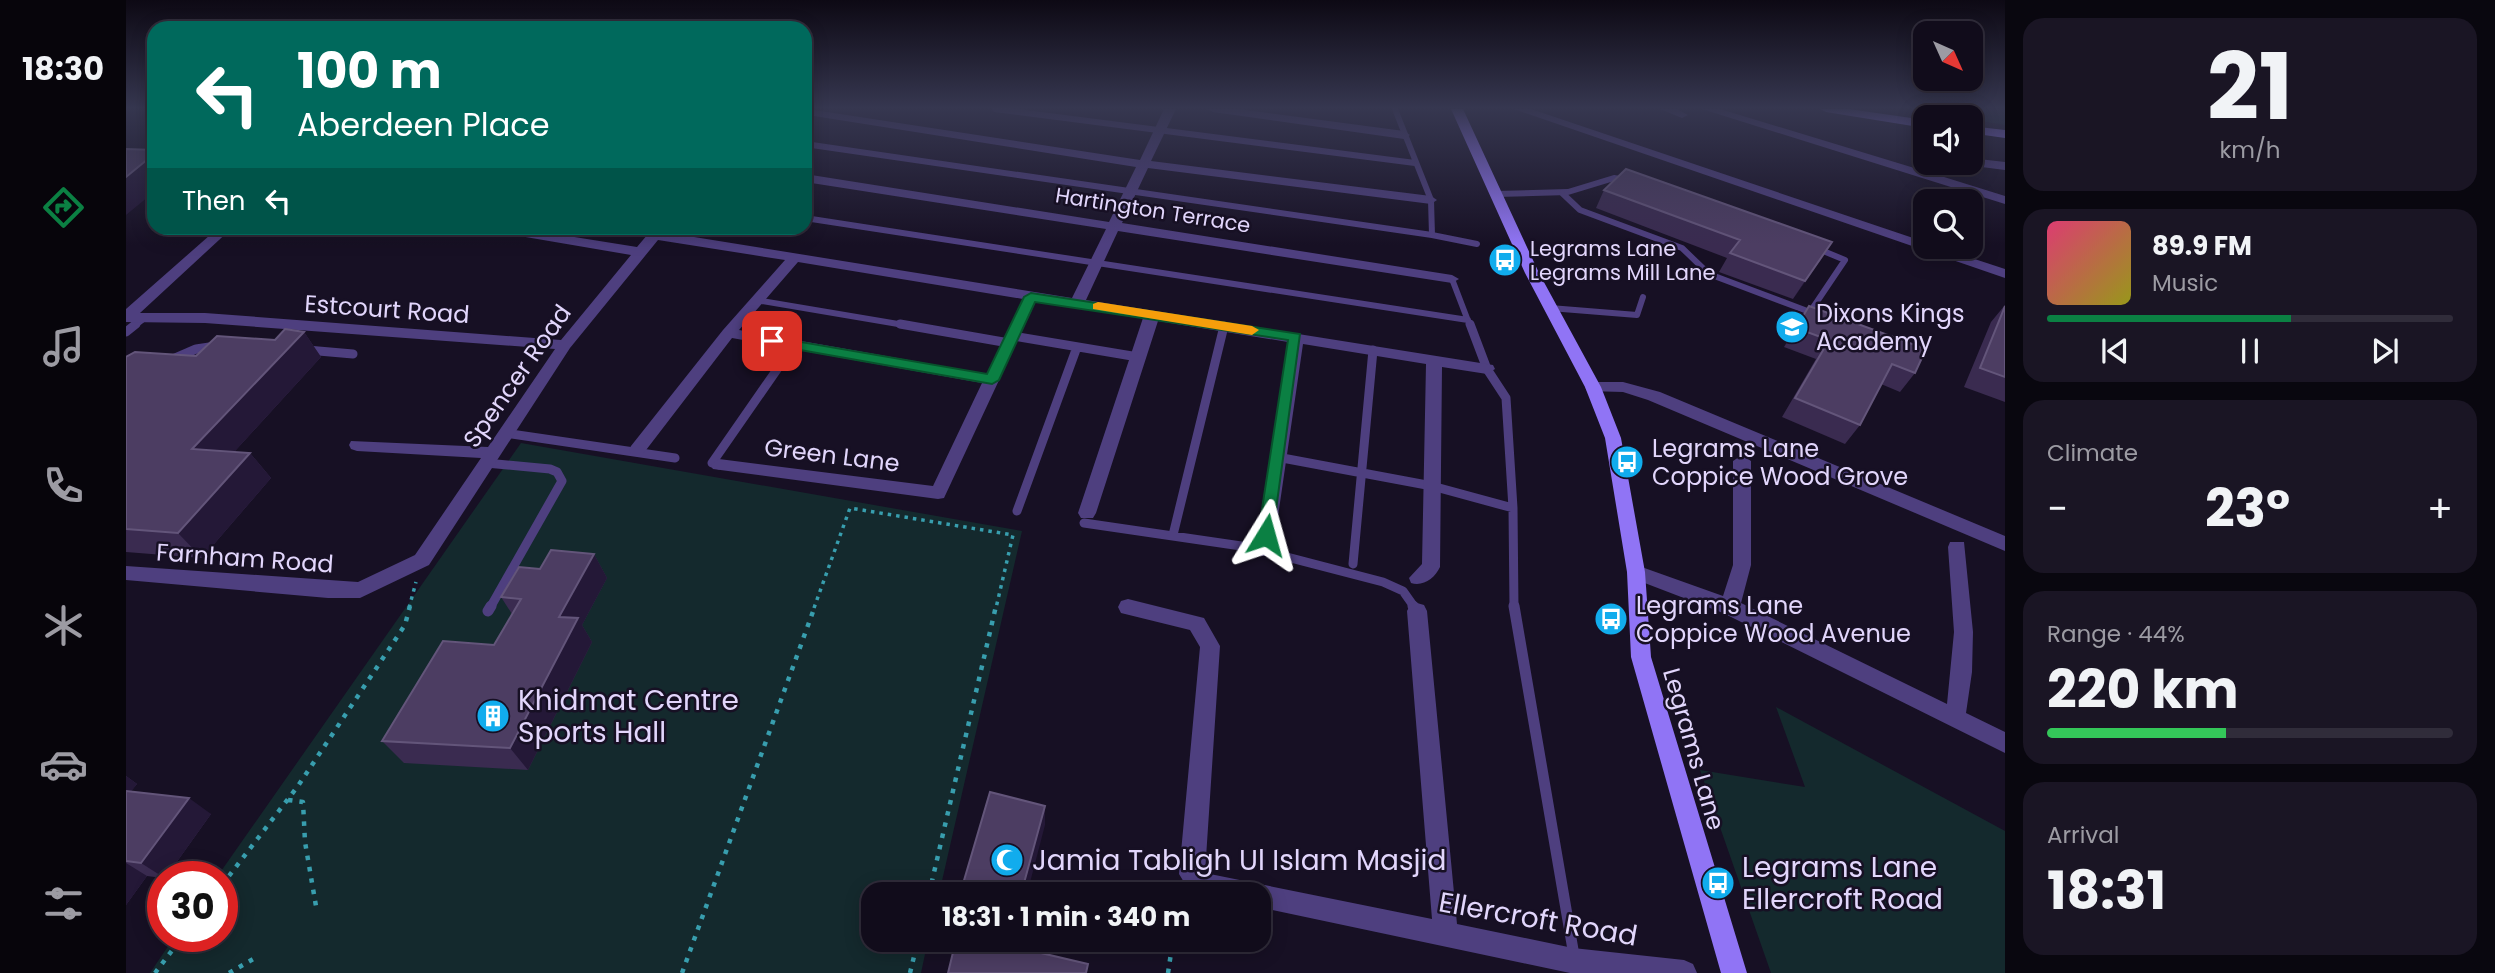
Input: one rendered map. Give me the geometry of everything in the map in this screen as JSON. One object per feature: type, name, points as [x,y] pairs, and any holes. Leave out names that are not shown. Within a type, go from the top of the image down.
[{"type":"street","points":[[1078,154],[1431,200]]},
{"type":"street","points":[[1077,303],[1149,154]]},
{"type":"street","name":"Legrams Lane","points":[[1478,154],[1550,308],[1593,387],[1613,438],[1636,572],[1642,657],[1734,973]]},
{"type":"street","points":[[1653,154],[1913,243]]},
{"type":"street","points":[[1857,154],[2005,200]]},
{"type":"street","points":[[1983,163],[2005,166]]},
{"type":"street","points":[[1937,179],[1940,175]]},
{"type":"street","name":"Hartington Terrace","points":[[812,179],[1452,279]]},
{"type":"street","points":[[146,317],[126,317],[217,235]]},
{"type":"street","points":[[539,235],[640,252]]},
{"type":"street","name":"Spencer Road","points":[[422,560],[565,345],[654,235]]},
{"type":"street","points":[[678,235],[1031,297],[1487,369]]},
{"type":"street","points":[[637,450],[728,333],[795,257]]},
{"type":"street","points":[[1961,259],[2005,274]]},
{"type":"street","points":[[728,333],[992,380],[1031,297]]},
{"type":"street","points":[[1086,518],[1152,315]]},
{"type":"street","name":"Estcourt Road","points":[[146,317],[205,318],[565,345]]},
{"type":"street","points":[[1264,551],[1296,337]]},
{"type":"street","points":[[1418,578],[1431,567],[1434,360]]},
{"type":"street","name":"Green Lane","points":[[719,465],[938,493],[992,380]]},
{"type":"street","points":[[1593,387],[1623,387],[1654,396],[2005,544]]},
{"type":"street","points":[[357,445],[489,458]]},
{"type":"street","points":[[1730,607],[1742,565],[1742,461]]},
{"type":"street","points":[[1955,717],[1964,674],[1966,639],[1957,547]]},
{"type":"street","name":"Farnham Road","points":[[126,573],[328,590],[360,590],[422,560]]},
{"type":"street","points":[[1636,572],[1730,607],[2005,743]]},
{"type":"street","points":[[1128,607],[1197,624],[1210,646],[1191,873],[1197,882]]},
{"type":"street","points":[[1417,611],[1445,932]]},
{"type":"street","name":"Ellercroft Road","points":[[1271,898],[1445,932],[1575,967],[1684,973]]},
{"type":"lane","points":[[877,154],[1432,234],[1477,244]]},
{"type":"lane","points":[[1349,154],[1415,163]]},
{"type":"lane","points":[[1412,154],[1431,200],[1432,234]]},
{"type":"lane","points":[[1496,194],[1562,193],[1614,178],[1638,185]]},
{"type":"lane","points":[[1562,193],[1580,210],[1682,248],[1709,274],[1810,312],[1845,260],[1803,243]]},
{"type":"lane","points":[[812,219],[1468,320]]},
{"type":"lane","points":[[1452,279],[1487,369],[1506,398],[1513,508],[1514,620],[1575,967]]},
{"type":"lane","points":[[1550,308],[1637,315],[1643,297]]},
{"type":"lane","points":[[757,300],[1138,357]]},
{"type":"lane","points":[[126,332],[146,317]]},
{"type":"lane","points":[[1173,535],[1224,326]]},
{"type":"lane","points":[[719,465],[712,463],[794,345]]},
{"type":"lane","points":[[169,362],[196,349],[232,346]]},
{"type":"lane","points":[[1017,511],[1077,347]]},
{"type":"lane","points":[[300,349],[353,354]]},
{"type":"lane","points":[[1353,564],[1373,350]]},
{"type":"lane","points":[[505,433],[637,450],[675,458]]},
{"type":"lane","points":[[1277,457],[1432,486],[1513,508]]},
{"type":"lane","points":[[488,611],[562,481],[557,472],[550,469],[489,458]]},
{"type":"lane","points":[[1086,518],[1264,551],[1383,582],[1403,591],[1417,611]]},
{"type":"path","points":[[681,973],[850,508],[1013,535],[932,882]]},
{"type":"path","points":[[238,864],[288,800],[405,625],[422,560]]},
{"type":"path","points":[[288,800],[303,802],[305,842],[317,912]]},
{"type":"path","points":[[155,973],[171,952]]},
{"type":"path","points":[[910,973],[915,952]]},
{"type":"path","points":[[1168,973],[1171,952]]},
{"type":"path","points":[[229,973],[255,958]]},
{"type":"green space","points":[[521,443],[1022,531],[942,882],[861,882],[861,952],[925,952],[921,973],[150,973],[164,952],[238,952],[238,861],[228,861]]},
{"type":"green space","points":[[1776,707],[2005,831],[2005,973],[1771,973],[1700,770],[1805,787]]},
{"type":"building","points":[[126,154],[147,154],[147,160],[126,177]]},
{"type":"building","points":[[1626,169],[1832,242],[1805,281],[1730,253],[1740,240],[1604,190]]},
{"type":"building","points":[[1809,306],[1926,349],[1915,373],[1892,364],[1860,425],[1795,398],[1829,340],[1796,328]]},
{"type":"building","points":[[2005,306],[2005,377],[1980,368]]},
{"type":"building","points":[[285,329],[304,332],[192,449],[250,453],[178,533],[126,529],[126,357],[135,352],[196,356],[217,336],[275,340]]},
{"type":"building","points":[[551,550],[594,554],[559,617],[578,618],[510,748],[382,741],[443,641],[494,645],[521,599],[501,597],[519,567],[540,569]]},
{"type":"building","points":[[126,791],[189,798],[141,863],[126,861]]},
{"type":"building","name":"Jamia Tabligh Ul Islam Masjid","points":[[990,792],[1045,806],[1024,882],[964,882]]},
{"type":"building","points":[[953,952],[1037,952],[1088,964],[1086,973],[948,973]]},
{"type":"slow traffic","points":[[1098,306],[1252,330]]},
{"type":"place","name":"Legrams Lane Legrams Mill Lane","points":[[1505,260]]},
{"type":"place","name":"Dixons Kings Academy","points":[[1792,327]]},
{"type":"place","name":"Legrams Lane Coppice Wood Grove","points":[[1627,462]]},
{"type":"place","name":"Legrams Lane Coppice Wood Avenue","points":[[1611,619]]},
{"type":"place","name":"Khidmat Centre Sports Hall","points":[[493,716]]},
{"type":"place","name":"Jamia Tabligh Ul Islam Masjid","points":[[1007,860]]},
{"type":"place","name":"Legrams Lane Ellercroft Road","points":[[1718,883]]},
{"type":"route","points":[[772,341],[992,380],[1031,297],[1296,337],[1266,535]]}]
